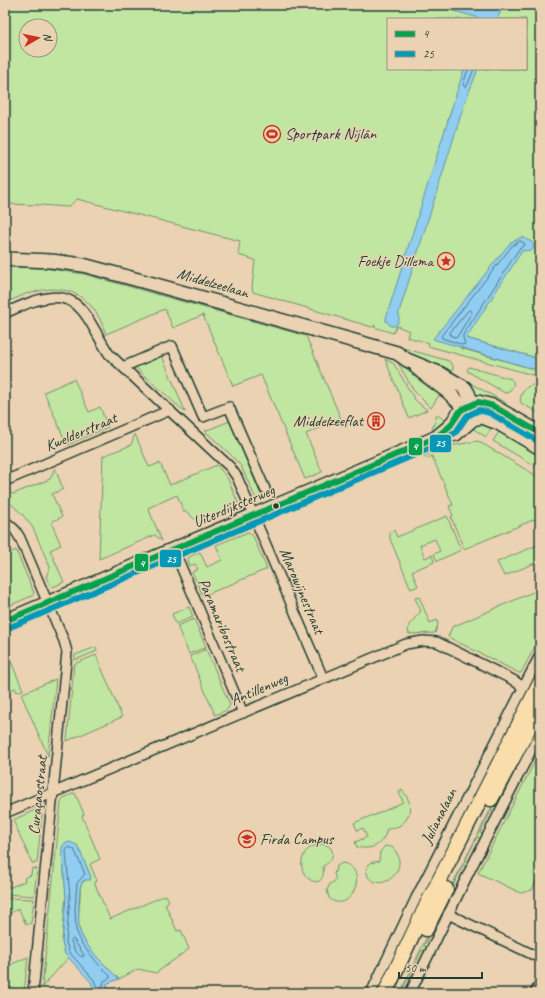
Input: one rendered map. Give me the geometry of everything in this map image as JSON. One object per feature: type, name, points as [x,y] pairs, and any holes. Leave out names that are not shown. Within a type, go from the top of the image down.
[{"type":"main road","name":"Julianalaan","points":[[385,993],[434,891],[540,683]]},
{"type":"main road","points":[[396,993],[446,889],[540,707]]},
{"type":"street","name":"Middelzeelaan","points":[[5,259],[51,261],[83,265],[142,280],[397,354],[407,360],[441,374],[465,388],[468,393],[468,406],[475,418]]},
{"type":"street","name":"Marowijnestraat","points":[[5,313],[43,298],[61,298],[71,301],[80,307],[100,342],[109,354],[234,472],[323,678]]},
{"type":"street","points":[[123,367],[172,346],[202,417]]},
{"type":"street","points":[[435,438],[450,426],[458,414],[468,406],[484,403],[493,406],[540,433]]},
{"type":"street","points":[[190,430],[202,417],[229,407],[265,489]]},
{"type":"street","name":"Kwelderstraat","points":[[5,481],[170,410]]},
{"type":"street","points":[[475,418],[487,417],[540,448]]},
{"type":"street","name":"Uiterdijksterweg","points":[[5,621],[435,438],[456,434],[475,418]]},
{"type":"street","name":"Curaçaostraat","points":[[5,521],[18,533],[64,641],[67,658],[32,993]]},
{"type":"street","name":"Paramaribostraat","points":[[174,550],[243,713]]},
{"type":"street","name":"Antillenweg","points":[[5,813],[406,644],[415,642],[437,642],[513,680],[523,687]]},
{"type":"street","name":"Julianalaan","points":[[371,993],[416,898],[540,655]]},
{"type":"street","points":[[533,719],[534,745]]},
{"type":"street","points":[[410,993],[448,914],[540,733]]},
{"type":"street","points":[[448,914],[540,958]]},
{"type":"street","points":[[535,993],[540,983]]},
{"type":"green space","name":"Sportpark Nijlân","points":[[5,5],[540,5],[540,359],[466,338],[460,348],[540,371],[540,377],[428,346],[429,343],[407,337],[409,331],[397,326],[393,333],[374,327],[375,325],[372,327],[253,292],[252,288],[255,260],[238,255],[240,241],[77,199],[68,207],[5,204]]},
{"type":"green space","points":[[5,267],[43,268],[84,274],[306,336],[341,419],[306,434],[322,472],[305,479],[261,375],[233,386],[203,315],[173,328],[165,309],[106,334],[101,321],[91,306],[76,294],[67,291],[48,289],[28,293],[5,303]]},
{"type":"green space","points":[[403,348],[449,361],[453,366],[453,370],[450,375],[403,350]]},
{"type":"green space","points":[[162,356],[185,412],[136,368],[137,366]]},
{"type":"green space","points":[[385,359],[394,364],[415,400],[427,410],[409,418]]},
{"type":"green space","points":[[398,363],[441,392],[431,408],[414,391]]},
{"type":"green space","points":[[469,367],[511,379],[513,385],[509,392],[505,393],[467,371]]},
{"type":"green space","points":[[459,377],[506,403],[504,408],[475,396],[457,380]]},
{"type":"green space","points":[[74,379],[89,412],[100,407],[108,427],[67,445],[44,392]]},
{"type":"green space","points":[[532,385],[540,387],[540,414],[520,401],[523,392],[527,387]]},
{"type":"green space","points":[[437,415],[447,421],[438,431],[431,433]]},
{"type":"green space","points":[[230,421],[261,495],[271,491],[272,494],[259,499],[255,497],[241,466],[205,431]]},
{"type":"green space","points":[[483,422],[493,425],[486,437],[472,428]]},
{"type":"green space","points":[[501,429],[540,451],[540,469],[493,441]]},
{"type":"green space","points":[[135,434],[149,467],[160,463],[170,485],[217,465],[228,479],[238,503],[236,509],[200,524],[186,511],[184,512],[177,495],[148,508],[162,541],[155,535],[99,559],[103,456],[131,445]]},
{"type":"green space","points":[[478,441],[540,478],[540,517],[464,549],[451,517],[453,516],[449,506],[453,505],[432,456],[426,459],[424,456],[449,446]]},
{"type":"green space","points":[[55,468],[63,489],[52,494],[62,517],[51,522],[61,545],[50,550],[64,582],[53,587],[50,585],[46,577],[50,567],[33,528],[23,515],[9,502],[5,502],[5,491],[13,494],[50,479]]},
{"type":"green space","points":[[447,516],[461,550],[437,561],[434,554],[440,551],[435,539],[420,545],[425,558],[432,555],[434,562],[412,571],[418,586],[411,589],[390,539],[390,533],[394,530],[397,537]]},
{"type":"green space","points":[[248,532],[253,536],[267,569],[203,596],[192,572],[198,569],[195,564],[190,566],[188,560],[189,557],[200,552],[207,567],[222,560],[216,545]]},
{"type":"green space","points":[[540,544],[540,561],[504,576],[497,562]]},
{"type":"green space","points":[[16,550],[34,593],[32,596],[6,607],[5,555]]},
{"type":"green space","points":[[540,589],[540,637],[521,673],[448,637],[452,627]]},
{"type":"green space","points":[[419,597],[430,623],[437,620],[438,624],[435,633],[409,634],[409,625],[421,611],[415,598]]},
{"type":"green space","points":[[189,607],[193,617],[176,624],[172,614]]},
{"type":"green space","points":[[194,619],[206,647],[189,654],[177,626]]},
{"type":"green space","points":[[5,647],[23,690],[17,692],[15,688],[5,692]]},
{"type":"green space","points":[[96,647],[97,651],[75,660],[75,655]]},
{"type":"green space","points":[[206,649],[230,705],[227,710],[215,715],[190,656]]},
{"type":"green space","points":[[96,655],[122,717],[67,741],[74,664]]},
{"type":"green space","points":[[56,679],[48,756],[21,694]]},
{"type":"green space","points":[[528,736],[528,749],[526,754],[521,752],[509,777],[513,779],[511,782],[507,780],[494,805],[498,808],[496,811],[492,809],[480,833],[484,835],[482,839],[477,837],[465,861],[470,864],[468,867],[463,865],[451,890],[456,892],[454,896],[449,893],[437,918],[442,921],[440,924],[435,922],[424,946],[428,948],[426,952],[422,950],[410,975],[415,977],[413,981],[408,979],[400,993],[443,903]]},
{"type":"green space","points":[[540,751],[540,873],[532,890],[521,893],[478,873]]},
{"type":"green space","points":[[402,790],[407,796],[410,809],[405,820],[401,825],[395,828],[387,829],[383,839],[376,845],[368,848],[357,847],[355,842],[367,837],[363,828],[357,830],[354,823],[403,802],[399,792]]},
{"type":"green space","points":[[75,793],[84,814],[82,816],[100,859],[90,864],[97,881],[94,882],[110,919],[166,895],[169,901],[165,904],[177,931],[181,930],[189,949],[156,973],[138,969],[119,979],[95,955],[85,941],[79,927],[80,888],[84,881],[91,877],[77,845],[65,879],[66,897],[62,942],[65,954],[69,957],[42,987],[61,802],[63,798]]},
{"type":"green space","points":[[35,810],[39,811],[42,815],[37,863],[32,863],[13,820]]},
{"type":"green space","points":[[320,844],[331,849],[332,856],[323,866],[323,875],[320,880],[316,882],[307,877],[303,872],[302,865],[303,857],[306,852],[312,847]]},
{"type":"green space","points":[[385,846],[392,847],[397,854],[399,862],[398,869],[394,876],[388,880],[375,882],[368,877],[366,869],[370,863],[379,861],[380,852]]},
{"type":"green space","points":[[342,863],[351,866],[355,873],[355,889],[344,901],[337,902],[329,898],[327,890],[330,884],[336,880],[334,874],[337,866]]},
{"type":"green space","points":[[32,868],[37,869],[34,896],[5,894],[5,877],[9,888],[25,881],[24,878],[31,875]]},
{"type":"green space","points":[[5,898],[34,899],[31,923],[26,925],[19,909],[5,915]]},
{"type":"green space","points":[[28,957],[24,993],[5,993],[5,967]]},
{"type":"water","points":[[432,5],[504,5],[498,18],[476,17]]},
{"type":"water","points":[[464,70],[478,70],[465,102],[399,312],[399,320],[396,326],[391,326],[386,321]]},
{"type":"water","points":[[522,237],[532,242],[534,246],[532,250],[522,251],[466,338],[540,359],[540,371],[433,339],[510,243]]},
{"type":"water","points":[[70,842],[77,845],[91,877],[90,880],[84,880],[80,887],[79,928],[90,949],[119,979],[106,984],[110,993],[95,993],[91,982],[65,954],[62,942],[66,897],[62,847],[65,843]]},
{"type":"transit line","name":"4","points":[[5,621],[435,438],[450,426],[461,410],[478,402],[493,406],[540,433]]},
{"type":"transit line","name":"25","points":[[8,628],[438,445],[456,432],[467,416],[479,410],[490,413],[536,440]]},
{"type":"place","name":"Sportpark Nijlân","points":[[272,134]]},
{"type":"place","name":"Foekje Dillema","points":[[446,261]]},
{"type":"place","name":"Middelzeeflat","points":[[376,421]]},
{"type":"place","name":"Firda Campus","points":[[247,839]]}]
